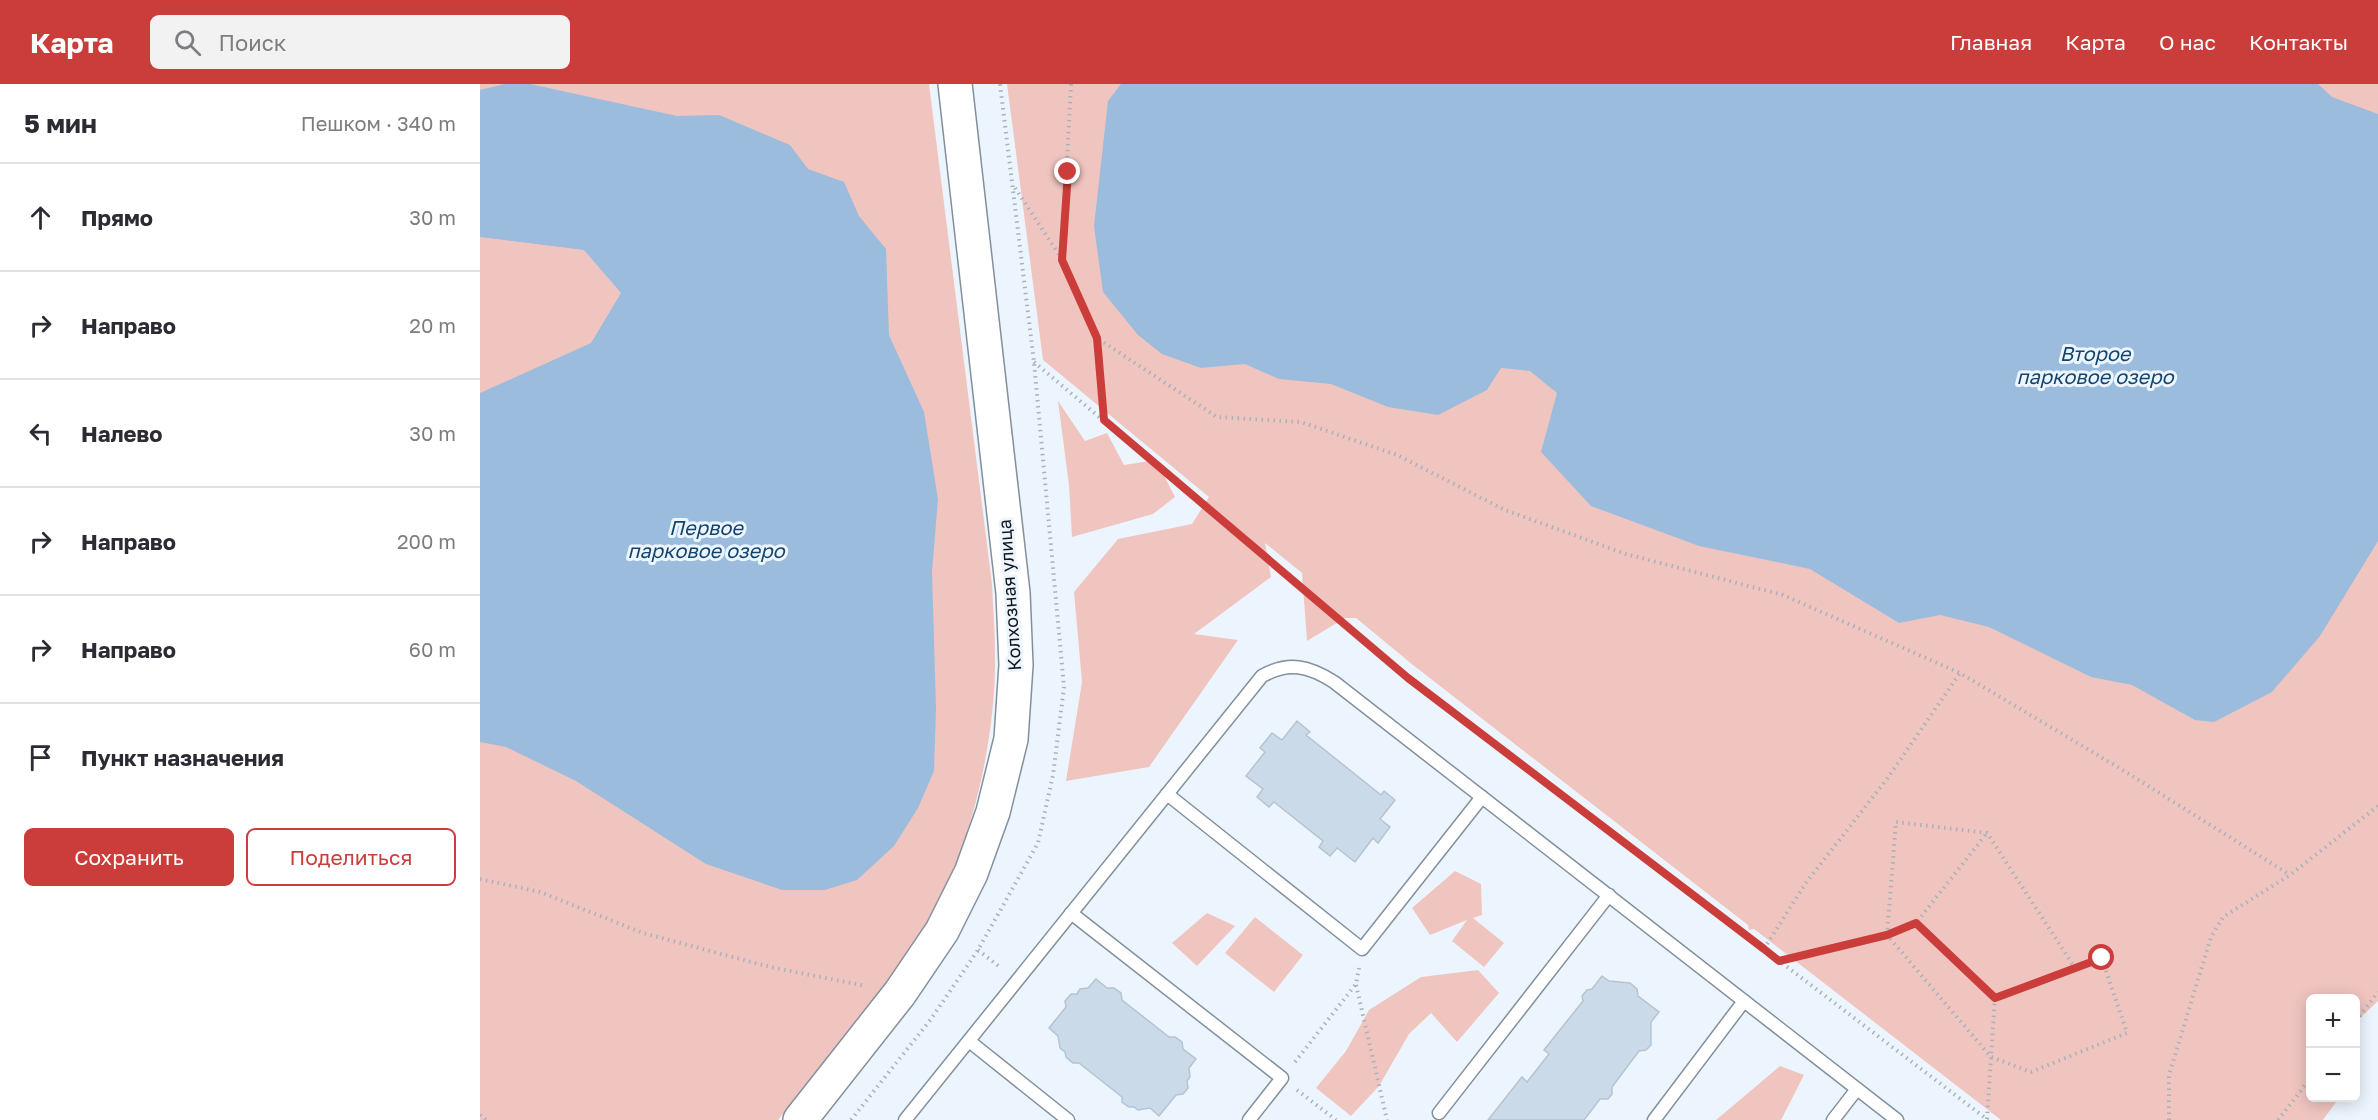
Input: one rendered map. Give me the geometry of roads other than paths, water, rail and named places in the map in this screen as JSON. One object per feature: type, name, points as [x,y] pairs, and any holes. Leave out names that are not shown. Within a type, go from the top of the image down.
[{"type":"main road","name":"Колхозная улица","points":[[800,1120],[900,993],[942,931],[971,873],[986,832],[1011,739],[1016,665],[1013,593],[955,84]]},
{"type":"lane","points":[[905,1120],[1262,676],[1276,668],[1298,666],[1317,671],[1334,682],[1897,1120]]},
{"type":"lane","points":[[1167,794],[1362,949],[1482,797]]},
{"type":"lane","points":[[1439,1113],[1609,895]]},
{"type":"lane","points":[[1071,913],[1282,1078],[1249,1120]]},
{"type":"lane","points":[[1654,1120],[1744,1000]]},
{"type":"lane","points":[[969,1041],[1068,1120]]},
{"type":"lane","points":[[1833,1120],[1857,1089]]},
{"type":"water","name":"Первое парковое озеро","points":[[505,84],[530,84],[677,116],[719,115],[790,145],[808,169],[844,182],[859,216],[886,249],[889,335],[924,412],[938,499],[932,572],[936,709],[934,771],[918,808],[894,846],[857,880],[825,890],[782,890],[706,864],[576,781],[506,747],[480,742],[480,393],[591,343],[621,293],[584,250],[480,237],[480,90]]},
{"type":"water","name":"Второе парковое озеро","points":[[1121,84],[2318,84],[2332,97],[2378,114],[2378,541],[2320,636],[2272,692],[2214,722],[2195,720],[2132,685],[2091,677],[1989,627],[1940,615],[1899,623],[1810,569],[1699,546],[1591,506],[1541,452],[1557,393],[1530,371],[1501,368],[1487,390],[1438,415],[1388,407],[1331,384],[1279,379],[1245,364],[1201,368],[1162,354],[1138,335],[1103,292],[1094,226],[1108,101]]}]
